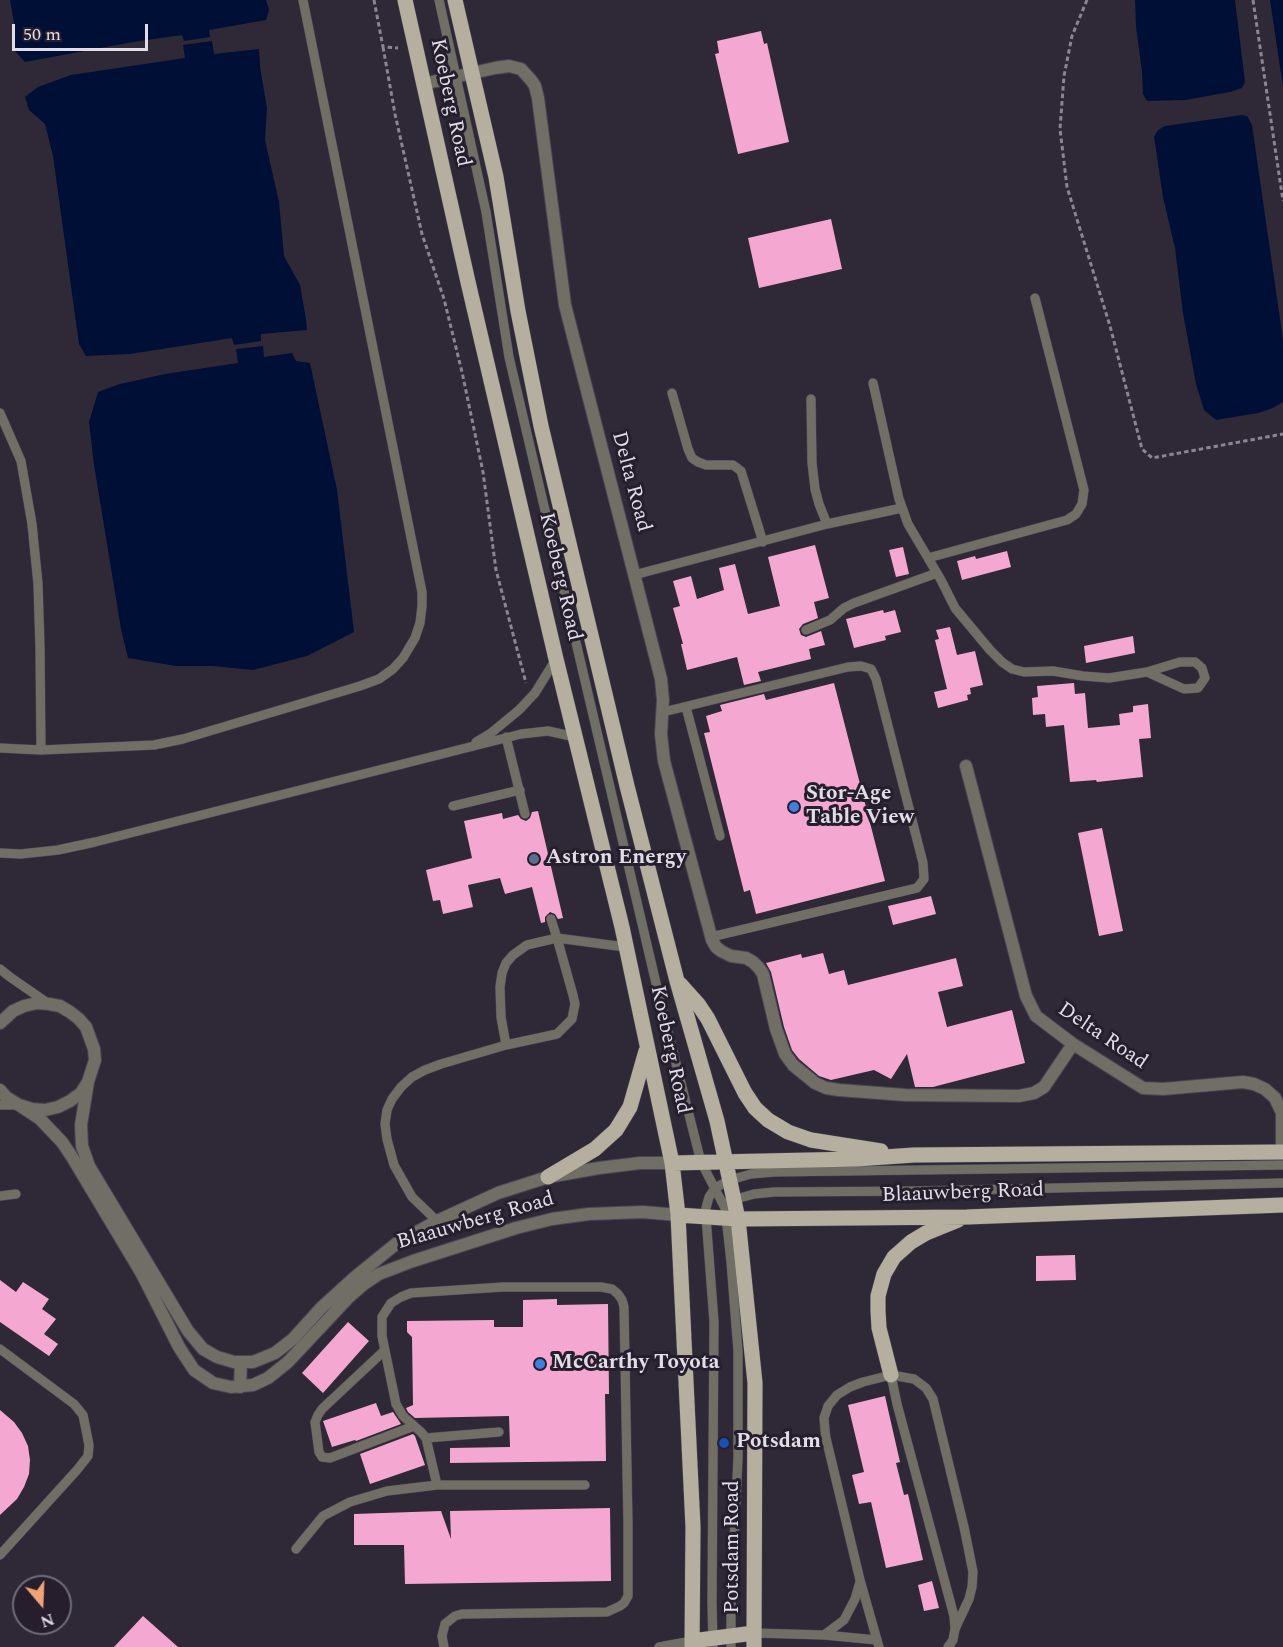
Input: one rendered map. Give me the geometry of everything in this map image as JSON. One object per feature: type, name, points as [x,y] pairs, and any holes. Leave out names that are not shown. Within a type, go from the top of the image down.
[{"type":"main road","name":"Koeberg Road","points":[[405,0],[556,659],[622,927],[672,1162]]},
{"type":"main road","name":"Koeberg Road","points":[[455,0],[496,177],[518,311],[541,426],[677,981],[717,1121],[726,1161]]},
{"type":"main road","points":[[677,981],[704,1012],[745,1093],[755,1108],[768,1120],[788,1132],[811,1140],[914,1155]]},
{"type":"main road","points":[[548,1177],[595,1149],[616,1130],[630,1107],[647,1045]]},
{"type":"main road","name":"Blaauwberg Road","points":[[672,1162],[856,1159],[914,1155],[1283,1156]]},
{"type":"main road","name":"Potsdam Road","points":[[726,1161],[755,1383],[754,1640]]},
{"type":"main road","name":"Potsdam Road","points":[[672,1162],[678,1215],[693,1527],[692,1644]]},
{"type":"main road","name":"Blaauwberg Road","points":[[678,1215],[706,1217],[731,1211],[966,1217],[1283,1205]]},
{"type":"main road","points":[[891,1375],[879,1328],[878,1296],[884,1274],[894,1257],[911,1242],[926,1233],[966,1217]]},
{"type":"main road","points":[[692,1644],[754,1640]]},
{"type":"street","name":"Delta Road","points":[[423,84],[502,67],[516,67],[526,73],[535,86],[565,305],[661,680],[663,700],[661,734],[664,761],[711,937]]},
{"type":"street","name":"Delta Road","points":[[966,766],[1029,1004],[1036,1016],[1073,1044],[1143,1088],[1163,1089],[1243,1082],[1265,1089],[1275,1098],[1282,1113],[1283,1156]]},
{"type":"street","points":[[711,937],[721,951],[731,956],[746,958],[753,962],[763,974],[776,1029],[785,1054],[804,1075],[826,1088],[905,1095],[1019,1096],[1041,1090],[1050,1081],[1073,1044]]},
{"type":"street","points":[[0,1023],[13,1011],[24,1006],[37,1003],[49,1004]]},
{"type":"street","name":"Blaauwberg Road","points":[[49,1004],[79,1018],[92,1038],[95,1060],[88,1082],[81,1125],[82,1146],[89,1166],[188,1331],[203,1349],[217,1357],[234,1362],[253,1362],[275,1353],[293,1339],[321,1308],[354,1278],[397,1243],[437,1221],[498,1193],[548,1177],[640,1163],[672,1162]]},
{"type":"street","points":[[19,1105],[45,1110],[58,1107],[81,1093],[88,1082]]},
{"type":"street","name":"Blaauwberg Road","points":[[0,1090],[40,1119],[62,1142],[142,1274],[179,1347],[194,1370],[213,1383],[240,1387],[268,1378],[288,1362],[364,1284],[379,1274],[413,1261],[516,1227],[552,1219],[589,1214],[643,1212],[678,1215]]},
{"type":"street","points":[[240,1387],[241,1362]]},
{"type":"lane","points":[[0,748],[40,750],[154,745],[183,739],[379,680],[403,658],[415,638],[420,622],[422,592],[303,0]]},
{"type":"lane","points":[[439,0],[486,212],[509,357],[659,996],[701,1162],[731,1211],[738,1351],[738,1458],[731,1642]]},
{"type":"lane","points":[[928,558],[1067,520],[1076,514],[1082,504],[1084,490],[1035,298]]},
{"type":"lane","points":[[873,383],[902,508],[908,524],[955,608],[990,650],[1012,669],[1024,672],[1053,671],[1109,678],[1147,672],[1180,662],[1195,662],[1202,668],[1205,678],[1198,687],[1184,688],[1147,672]]},
{"type":"lane","points":[[672,393],[692,458],[706,465],[733,465],[741,471],[763,542]]},
{"type":"lane","points":[[811,399],[812,463],[815,489],[826,524]]},
{"type":"lane","points":[[0,413],[21,461],[32,524],[38,584],[40,750]]},
{"type":"lane","points":[[634,575],[826,524],[902,508]]},
{"type":"lane","points":[[806,630],[830,620],[854,603],[937,573]]},
{"type":"lane","points":[[469,746],[491,733],[519,710],[535,693],[556,659]]},
{"type":"lane","points":[[663,712],[848,668],[861,666],[871,669],[879,689],[923,862],[924,879],[918,888],[711,937]]},
{"type":"lane","points":[[687,707],[720,836]]},
{"type":"lane","points":[[0,853],[21,854],[58,850],[132,834],[506,737],[548,731],[575,737]]},
{"type":"lane","points":[[506,737],[525,814]]},
{"type":"lane","points":[[453,806],[520,790]]},
{"type":"lane","points":[[437,1221],[412,1197],[394,1165],[386,1132],[387,1110],[401,1087],[412,1077],[425,1070],[506,1045],[557,1034],[567,1026],[572,1019],[573,995],[551,919]]},
{"type":"lane","points":[[506,1045],[500,1002],[502,973],[506,963],[513,955],[527,945],[556,938],[625,947]]},
{"type":"lane","points":[[0,969],[49,1004]]},
{"type":"lane","points":[[0,1105],[19,1105]]},
{"type":"lane","points":[[712,1643],[714,1322],[706,1208],[715,1188],[730,1180],[751,1174],[774,1172],[1283,1156]]},
{"type":"lane","points":[[731,1211],[754,1194],[774,1192],[1283,1183]]},
{"type":"lane","points":[[0,1196],[16,1194]]},
{"type":"lane","points":[[437,1485],[426,1438],[404,1416],[396,1404],[382,1336],[382,1317],[391,1304],[411,1293],[503,1287],[602,1287],[612,1289],[618,1294],[624,1307],[628,1596],[624,1603],[607,1612],[462,1614],[455,1616],[445,1624],[442,1636],[444,1647]]},
{"type":"lane","points":[[0,1349],[74,1404],[83,1415],[89,1445],[88,1456],[77,1470],[0,1555]]},
{"type":"lane","points":[[385,1350],[318,1415],[315,1422],[319,1452],[322,1457],[330,1458],[414,1426]]},
{"type":"lane","points":[[754,1640],[824,1635],[878,1643],[860,1580],[826,1438],[824,1418],[828,1406],[837,1395],[863,1382],[891,1375],[914,1379],[927,1388],[933,1399],[939,1421],[973,1572],[969,1599],[955,1629]]},
{"type":"lane","points":[[891,1375],[954,1616],[953,1640],[948,1647]]},
{"type":"lane","points":[[426,1438],[499,1432]]},
{"type":"lane","points":[[296,1549],[323,1516],[350,1502],[387,1491],[437,1485],[585,1485]]},
{"type":"lane","points":[[824,1635],[844,1620],[855,1599],[860,1580]]},
{"type":"lane","points":[[659,1647],[692,1644]]},
{"type":"path","points":[[374,0],[395,114],[422,234],[444,299],[462,372],[483,472],[496,570],[526,686]]},
{"type":"path","points":[[1087,0],[1072,36],[1065,76],[1060,129],[1067,187],[1110,326],[1142,449],[1152,458],[1283,434]]},
{"type":"path","points":[[1254,0],[1283,201]]},
{"type":"path","points":[[383,47],[398,48]]},
{"type":"water","points":[[10,0],[266,0],[269,10],[266,20],[209,30],[210,37],[184,41],[182,35],[25,62],[14,50],[14,22]]},
{"type":"water","points":[[1135,0],[1235,0],[1245,82],[1242,88],[1185,100],[1147,101],[1143,94]]},
{"type":"water","points":[[1270,0],[1283,0],[1283,87]]},
{"type":"water","points":[[212,41],[214,54],[259,49],[267,108],[265,140],[279,202],[284,256],[300,285],[307,330],[261,334],[261,341],[234,345],[232,338],[130,354],[86,356],[79,344],[53,156],[45,124],[29,110],[25,97],[38,87],[71,75],[185,58],[183,45]]},
{"type":"water","points":[[1247,116],[1252,125],[1283,340],[1283,402],[1258,413],[1216,420],[1204,410],[1196,384],[1183,313],[1175,248],[1163,197],[1154,137],[1158,130],[1165,126]]},
{"type":"water","points":[[263,346],[264,357],[292,353],[296,361],[310,363],[337,490],[354,632],[307,656],[253,670],[213,666],[176,666],[128,658],[121,629],[89,422],[98,392],[120,384],[165,374],[238,363],[236,349]]},
{"type":"building","points":[[761,31],[764,44],[767,43],[789,142],[738,154],[715,54],[719,53],[717,41]]},
{"type":"building","points":[[831,219],[842,269],[759,288],[748,238]]},
{"type":"building","points":[[815,545],[829,598],[814,602],[818,618],[803,624],[799,629],[801,635],[806,637],[821,631],[825,645],[809,649],[811,659],[758,672],[761,681],[744,685],[737,657],[687,670],[681,644],[683,644],[673,608],[680,606],[673,581],[691,576],[697,599],[724,590],[719,568],[735,564],[748,614],[780,606],[768,557]]},
{"type":"building","points":[[903,547],[909,574],[896,577],[889,550]]},
{"type":"building","points":[[1007,551],[1011,567],[962,580],[957,561]]},
{"type":"building","points":[[883,610],[884,613],[895,610],[901,632],[885,636],[886,640],[854,648],[846,619]]},
{"type":"building","points":[[950,627],[957,655],[975,651],[983,685],[970,688],[971,694],[967,695],[968,700],[938,708],[934,692],[947,689],[935,640],[939,639],[936,630]]},
{"type":"building","points":[[1133,636],[1135,653],[1086,663],[1084,646]]},
{"type":"building","name":"Stor-Age Table View","points":[[834,683],[885,881],[756,914],[750,890],[744,892],[704,733],[710,732],[706,716],[722,711],[720,705],[764,694],[766,700]]},
{"type":"building","points":[[1074,683],[1075,694],[1085,693],[1088,728],[1120,725],[1119,714],[1133,712],[1133,706],[1148,704],[1151,738],[1139,739],[1143,777],[1097,782],[1096,780],[1070,782],[1064,725],[1046,727],[1045,714],[1033,715],[1032,698],[1038,697],[1037,686]]},
{"type":"building","points":[[538,811],[563,918],[558,919],[550,912],[545,917],[545,922],[541,923],[532,887],[505,894],[500,878],[468,885],[473,907],[443,914],[440,900],[433,901],[426,870],[472,858],[464,821],[502,813],[503,819],[518,815],[526,821],[532,812]]},
{"type":"building","points":[[1102,828],[1123,931],[1099,936],[1078,833]]},
{"type":"building","points":[[931,896],[936,914],[893,925],[888,906]]},
{"type":"building","points":[[823,953],[829,974],[844,970],[848,985],[956,958],[963,986],[938,992],[947,1027],[1012,1010],[1025,1063],[933,1087],[915,1087],[907,1054],[891,1079],[874,1070],[831,1080],[819,1076],[792,1050],[771,972],[766,963],[801,954],[802,958]]},
{"type":"building","points":[[1075,1255],[1076,1280],[1036,1281],[1036,1256]]},
{"type":"building","points":[[0,1280],[16,1292],[23,1282],[49,1299],[42,1309],[56,1319],[44,1334],[58,1344],[49,1356],[0,1322]]},
{"type":"building","points":[[557,1299],[557,1305],[608,1304],[609,1394],[605,1394],[606,1461],[450,1463],[450,1448],[510,1447],[509,1416],[415,1418],[408,1412],[406,1408],[413,1405],[412,1337],[407,1332],[407,1321],[494,1320],[494,1327],[523,1327],[523,1300]]},
{"type":"building","points":[[348,1322],[369,1341],[323,1393],[302,1373]]},
{"type":"building","points":[[885,1396],[900,1462],[896,1463],[904,1495],[908,1494],[923,1560],[886,1568],[871,1502],[859,1504],[852,1475],[864,1472],[848,1405]]},
{"type":"building","points":[[376,1403],[381,1416],[393,1412],[401,1424],[356,1441],[332,1447],[323,1421]]},
{"type":"building","points":[[0,1410],[14,1422],[22,1433],[28,1446],[30,1460],[29,1474],[24,1487],[17,1499],[0,1515]]},
{"type":"building","points":[[413,1434],[425,1465],[370,1484],[360,1454]]},
{"type":"building","points":[[610,1508],[611,1581],[405,1584],[404,1545],[354,1545],[354,1514],[441,1511],[451,1539],[450,1511]]},
{"type":"building","points":[[932,1581],[939,1608],[924,1611],[918,1585]]},
{"type":"building","points":[[143,1616],[178,1647],[114,1647]]},
{"type":"place","name":"Stor-Age Table View","points":[[794,807]]},
{"type":"place","name":"Astron Energy","points":[[534,859]]},
{"type":"place","name":"McCarthy Toyota","points":[[540,1364]]},
{"type":"place","name":"Potsdam","points":[[724,1443]]}]
